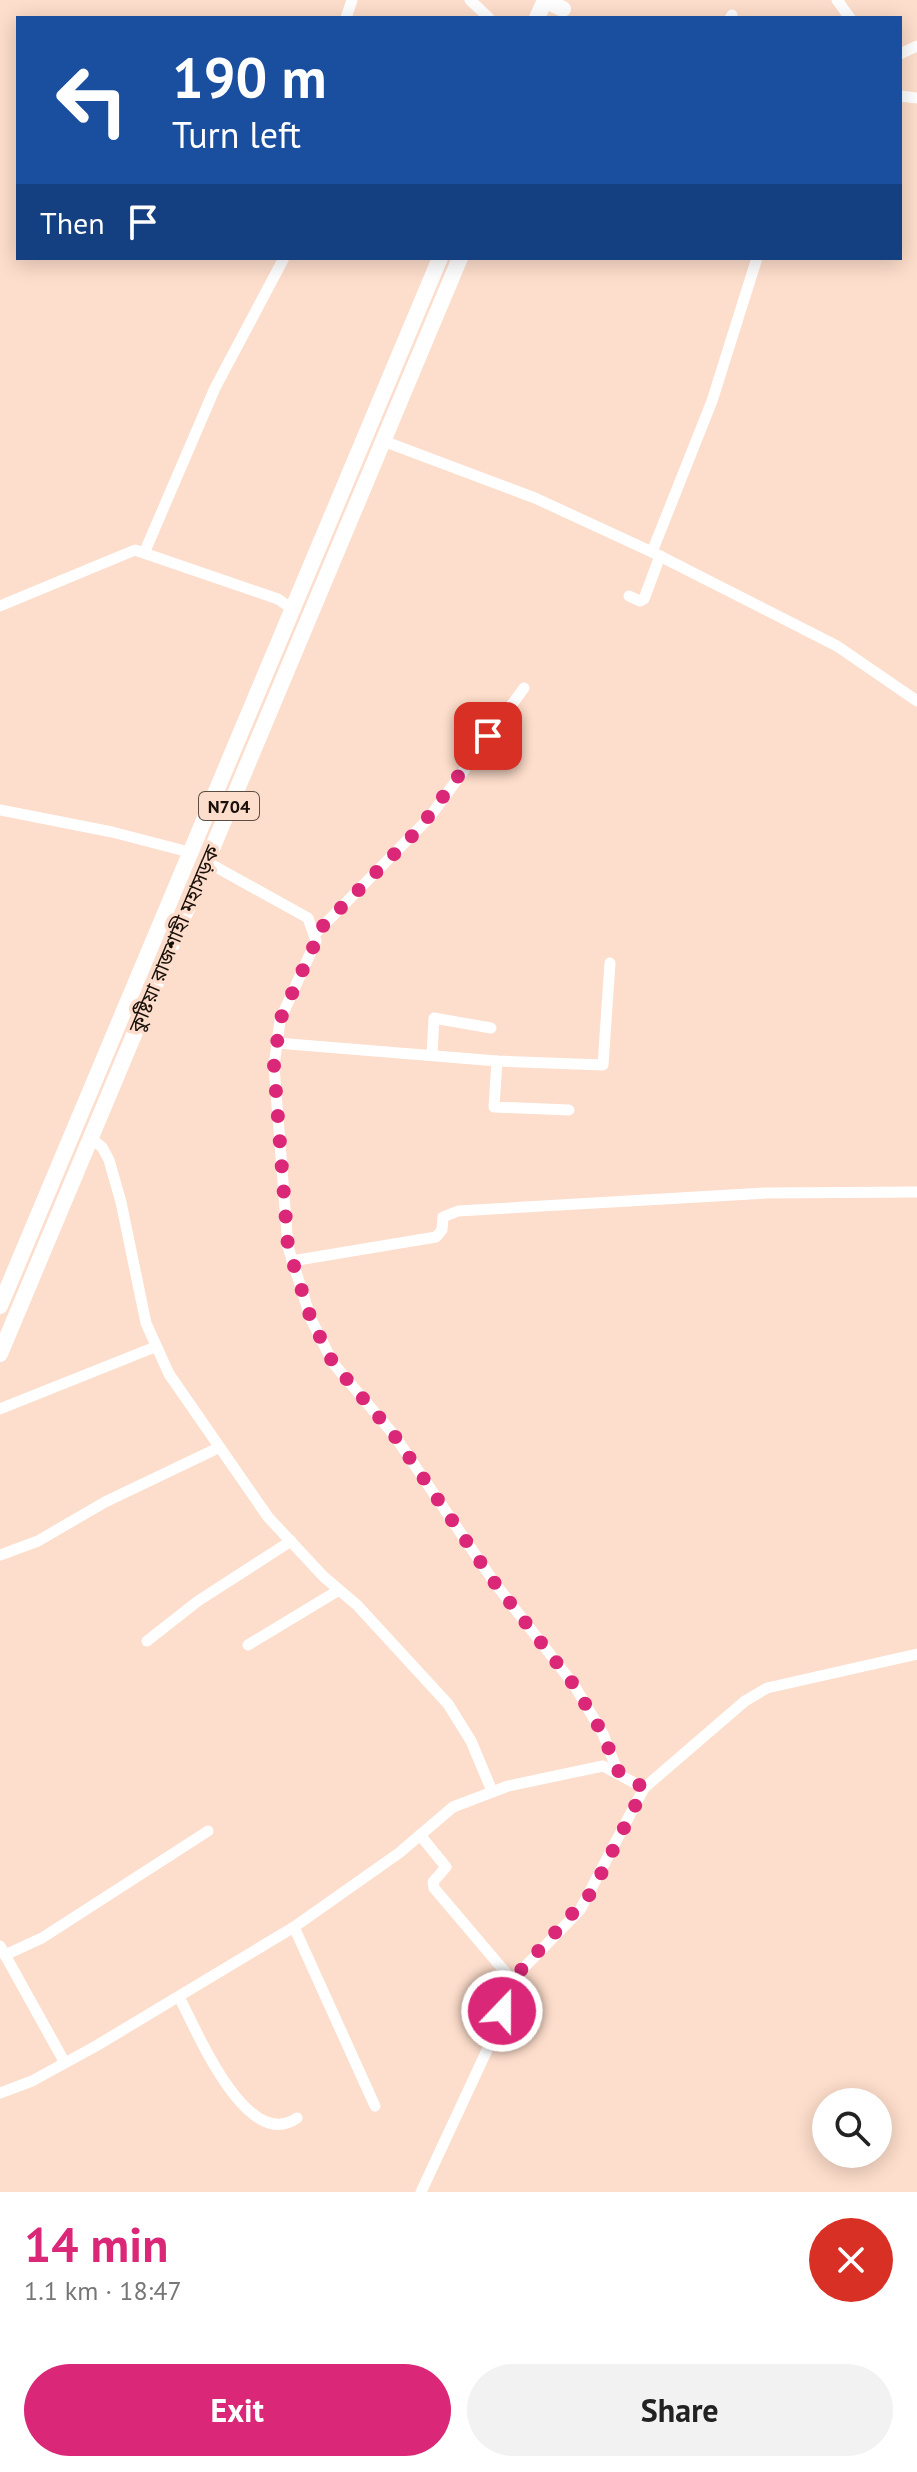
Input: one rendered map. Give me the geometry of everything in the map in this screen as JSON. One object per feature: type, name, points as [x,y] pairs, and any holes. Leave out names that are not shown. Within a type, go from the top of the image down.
[{"type":"highway","points":[[545,0],[563,9]]},
{"type":"highway","name":"কুষ্টিয়া রাজশাহী মহাসড়ক","points":[[0,1354],[386,442],[402,374],[439,260]]},
{"type":"highway","name":"কুষ্টিয়া রাজশাহী মহাসড়ক","points":[[0,1306],[189,852],[294,610],[402,374],[459,260]]},
{"type":"highway","points":[[207,812],[224,819]]},
{"type":"street","points":[[470,0],[487,16]]},
{"type":"street","points":[[145,551],[215,388],[283,260]]},
{"type":"street","points":[[629,596],[640,601],[644,599],[656,554],[712,401],[756,260]]},
{"type":"street","points":[[386,442],[535,498],[656,554],[837,646],[917,701]]},
{"type":"street","points":[[0,606],[130,551],[145,551],[278,599],[294,610]]},
{"type":"street","points":[[316,933],[429,818],[524,688]]},
{"type":"street","points":[[0,810],[112,832],[189,852]]},
{"type":"street","points":[[207,862],[308,918],[316,933],[316,941],[280,1020],[274,1066],[276,1124],[292,1261],[311,1319],[333,1363],[394,1435],[494,1582],[574,1685],[603,1734],[617,1770]]},
{"type":"street","points":[[277,1043],[497,1061],[603,1065],[610,963]]},
{"type":"street","points":[[432,1055],[434,1018],[491,1028]]},
{"type":"street","points":[[497,1061],[494,1107],[569,1110]]},
{"type":"street","points":[[93,1140],[102,1147],[109,1160],[155,1347],[218,1448],[268,1517],[448,1704],[471,1741],[492,1791]]},
{"type":"street","points":[[292,1261],[436,1237],[442,1230],[443,1217],[458,1211],[766,1193],[917,1192]]},
{"type":"street","points":[[0,1409],[155,1347]]},
{"type":"street","points":[[0,1555],[38,1541],[105,1502],[218,1448]]},
{"type":"street","points":[[147,1641],[198,1601],[291,1541]]},
{"type":"street","points":[[248,1645],[339,1590]]},
{"type":"street","points":[[421,2192],[496,2030],[512,1980],[592,1892],[644,1788],[745,1701],[767,1688],[917,1654]]},
{"type":"street","points":[[0,2093],[32,2081],[180,1999],[294,1927],[420,1835],[453,1807],[492,1791],[603,1766],[617,1770],[644,1788]]},
{"type":"street","points":[[65,2063],[2,1951],[42,1938],[208,1831]]},
{"type":"street","points":[[420,1835],[446,1867],[433,1882],[434,1888],[512,1980]]},
{"type":"street","points":[[294,1927],[375,2106]]},
{"type":"street","points":[[180,1999],[223,2080],[251,2114],[269,2126],[277,2127],[297,2118]]},
{"type":"route","points":[[488,736],[429,818],[316,933],[316,941],[296,979],[280,1020],[274,1066],[276,1124],[288,1247],[311,1319],[333,1363],[394,1435],[494,1582],[574,1685],[603,1734],[617,1770],[644,1788],[592,1892],[580,1910],[512,1980],[502,2011]]}]
